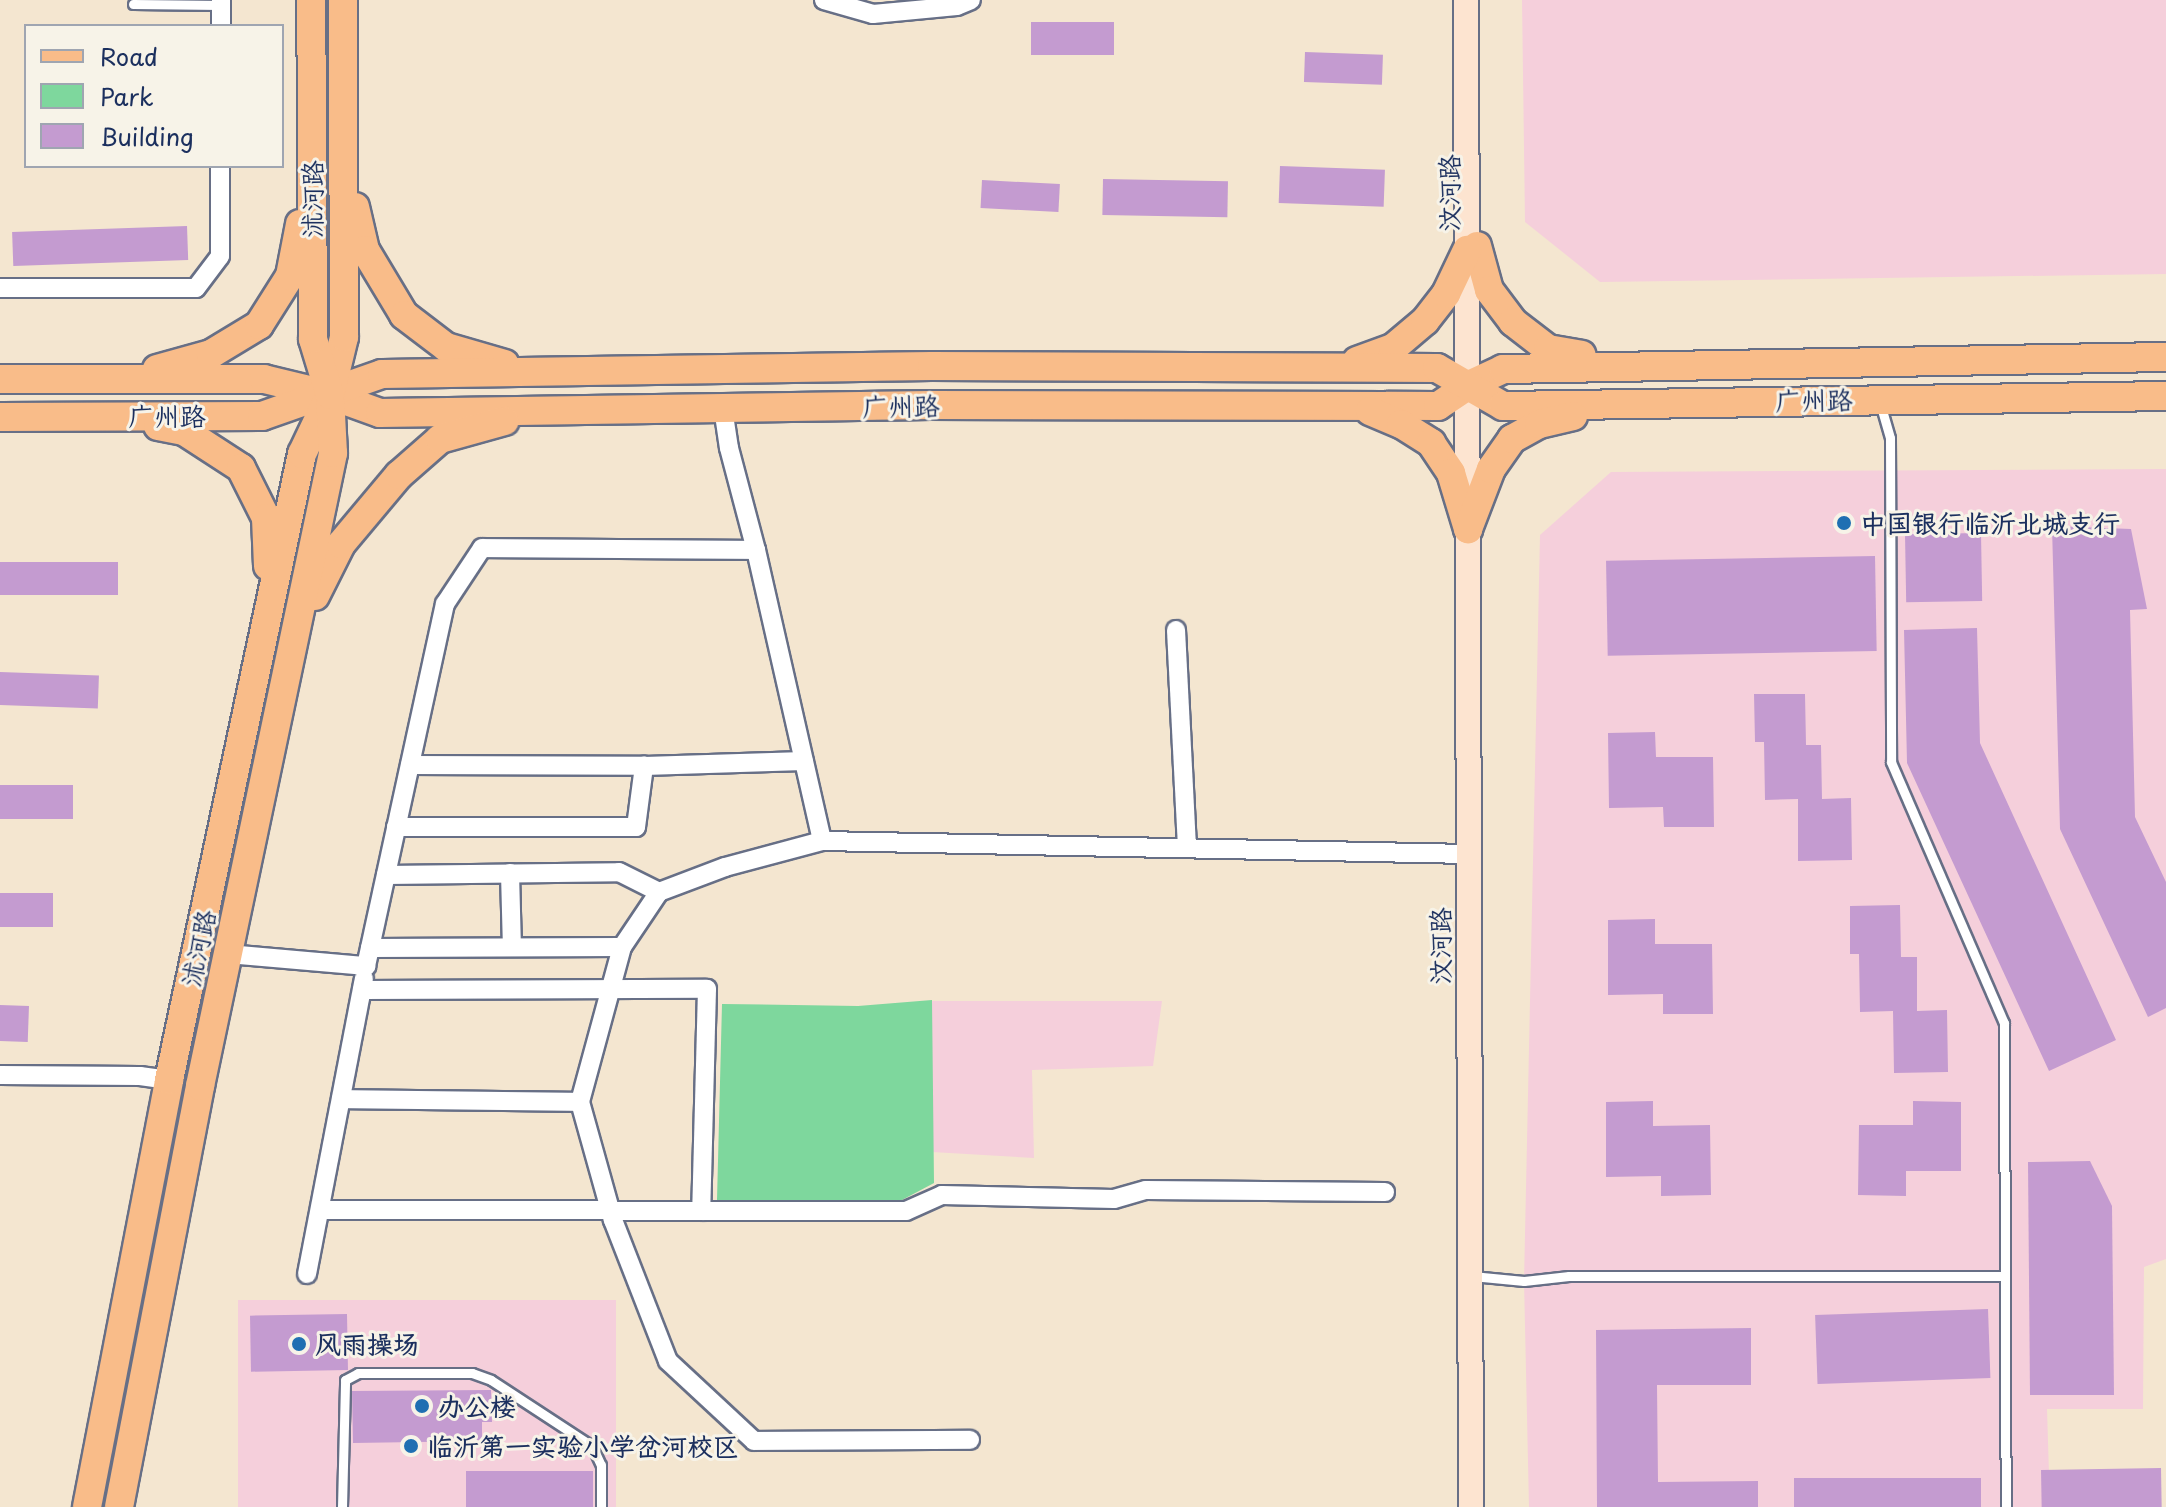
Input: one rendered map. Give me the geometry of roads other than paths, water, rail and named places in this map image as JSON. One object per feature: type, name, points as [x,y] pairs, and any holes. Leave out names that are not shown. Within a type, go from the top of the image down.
[{"type":"main road","name":"沭河路","points":[[119,1507],[228,954],[333,453],[330,395],[313,339],[311,0]]},
{"type":"main road","name":"沭河路","points":[[87,1507],[169,1080],[302,454],[330,395],[344,337],[343,0]]},
{"type":"main road","points":[[343,161],[365,250],[404,315],[446,347],[537,373]]},
{"type":"main road","points":[[124,379],[211,354],[259,325],[290,276],[312,169]]},
{"type":"main road","points":[[1472,248],[1489,290],[1513,322],[1548,349],[1629,365]]},
{"type":"main road","points":[[1342,367],[1393,348],[1425,321],[1446,294],[1472,248]]},
{"type":"main road","name":"广州路","points":[[0,379],[264,379],[330,395],[380,413],[723,408],[1438,406],[1469,385],[1503,369],[2166,357]]},
{"type":"main road","name":"广州路","points":[[0,417],[262,416],[330,395],[382,374],[932,366],[1437,368],[1503,406],[2166,396]]},
{"type":"main road","points":[[1468,529],[1491,469],[1512,439],[1539,424],[1624,404]]},
{"type":"main road","points":[[1358,406],[1401,424],[1431,443],[1451,473],[1468,529]]},
{"type":"main road","points":[[298,629],[341,544],[399,475],[440,439],[544,411]]},
{"type":"main road","points":[[111,416],[184,431],[241,468],[266,518],[270,610]]},
{"type":"street","points":[[824,0],[873,14],[957,6],[971,0]]},
{"type":"street","name":"汶河路","points":[[1466,0],[1472,248]]},
{"type":"street","name":"汶河路","points":[[1471,1507],[1468,529],[1476,0]]},
{"type":"street","points":[[221,2],[221,24]]},
{"type":"street","points":[[0,288],[196,288],[220,256],[220,168]]},
{"type":"street","points":[[723,408],[729,448],[756,550],[822,841]]},
{"type":"street","points":[[307,1274],[368,957],[445,604],[482,548],[756,550]]},
{"type":"street","points":[[1176,630],[1187,846]]},
{"type":"street","points":[[410,765],[644,766],[804,761]]},
{"type":"street","points":[[396,827],[636,827],[644,766]]},
{"type":"street","points":[[970,1440],[754,1441],[668,1361],[611,1210],[580,1102],[622,947],[659,892],[725,867],[822,841],[1187,846],[1430,856],[1467,854]]},
{"type":"street","points":[[386,875],[619,872],[659,892]]},
{"type":"street","points":[[510,873],[512,947]]},
{"type":"street","points":[[228,954],[368,957],[512,947],[622,947]]},
{"type":"street","points":[[362,990],[707,989],[701,1211]]},
{"type":"street","points":[[0,1075],[140,1076],[169,1080]]},
{"type":"street","points":[[341,1099],[580,1102]]},
{"type":"street","points":[[320,1210],[906,1211],[942,1195],[1114,1199],[1146,1190],[1385,1192]]},
{"type":"lane","points":[[133,4],[221,2]]},
{"type":"lane","points":[[1879,399],[1890,438],[1891,762],[2004,1023],[2006,1507]]},
{"type":"lane","points":[[1470,1276],[1524,1281],[1569,1276],[2004,1276]]},
{"type":"lane","points":[[342,1507],[345,1380],[358,1373],[472,1373],[491,1380],[592,1446],[601,1465],[601,1507]]},
{"type":"place","name":"中国银行临沂北城支行","points":[[1844,523]]},
{"type":"place","name":"风雨操场","points":[[299,1344]]},
{"type":"place","name":"办公楼","points":[[422,1406]]},
{"type":"place","name":"临沂第一实验小学岔河校区","points":[[411,1446]]}]
